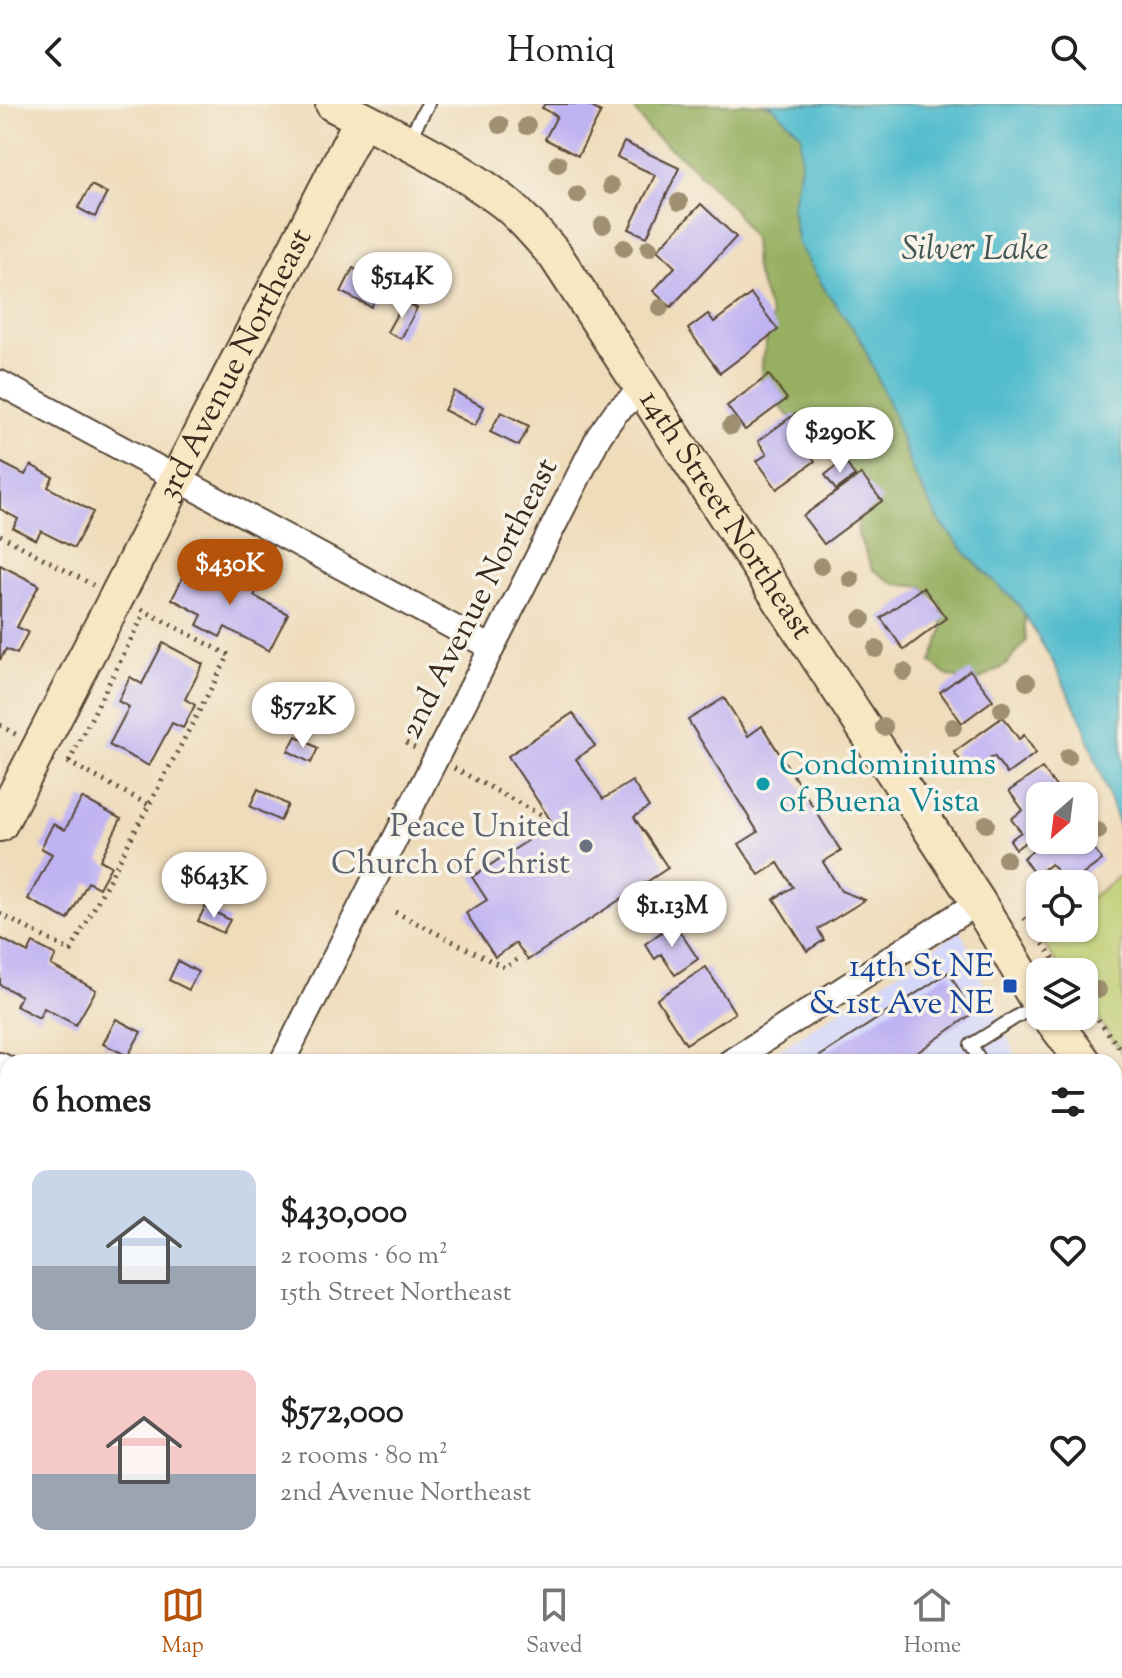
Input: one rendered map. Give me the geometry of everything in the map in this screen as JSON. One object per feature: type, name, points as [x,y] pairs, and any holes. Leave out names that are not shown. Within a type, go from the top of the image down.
[{"type":"main road","name":"14th Street Northeast","points":[[348,112],[484,188],[524,220],[555,255],[978,902],[1026,982]]},
{"type":"main road","name":"3rd Avenue Northeast","points":[[0,824],[177,478],[348,112]]},
{"type":"main road","points":[[1051,1030],[1060,1054]]},
{"type":"main road","points":[[1058,1030],[1077,1054]]},
{"type":"street","points":[[0,383],[492,648]]},
{"type":"street","name":"2nd Avenue Northeast","points":[[286,1054],[599,436],[616,412],[642,390]]},
{"type":"street","points":[[742,1054],[978,902]]},
{"type":"lane","points":[[406,143],[428,104]]},
{"type":"lane","points":[[976,1054],[971,1045],[1026,1013]]},
{"type":"path","points":[[0,535],[85,581]]},
{"type":"path","points":[[0,914],[71,951],[149,805],[229,655],[145,612],[69,762],[149,805]]},
{"type":"path","points":[[0,725],[8,730]]},
{"type":"path","points":[[465,774],[545,817]]},
{"type":"path","points":[[395,912],[505,968],[519,958]]},
{"type":"path","points":[[1021,913],[1054,958]]},
{"type":"path","points":[[1098,1019],[1122,1052]]},
{"type":"shaded area","points":[[961,930],[1015,1054],[773,1054]]},
{"type":"green space","points":[[631,104],[797,104],[1023,598],[1026,641],[1006,665],[973,683],[946,675],[931,662],[943,629],[941,604],[923,587],[895,584],[872,569],[858,534],[858,490],[827,450],[760,387],[763,355],[772,317],[755,269],[753,239],[734,209],[689,163],[649,131]]},
{"type":"green space","points":[[1122,874],[1122,1052],[1098,1019],[1098,958],[1054,958],[1042,942],[1098,942],[1098,892]]},
{"type":"water","name":"Silver Lake","points":[[766,104],[1122,104],[1122,835],[1083,723],[1052,660],[1018,604],[970,558],[940,522],[912,470],[891,409],[860,338],[826,291],[798,244],[792,208],[801,164],[801,134]]},
{"type":"building","points":[[545,104],[586,104],[601,112],[578,156],[545,139],[557,116],[542,108]]},
{"type":"building","points":[[624,142],[679,168],[647,237],[629,229],[655,175],[617,157]]},
{"type":"building","points":[[91,185],[107,193],[95,217],[78,208]]},
{"type":"building","points":[[701,204],[736,237],[671,307],[653,291],[675,267],[657,250]]},
{"type":"building","points":[[353,268],[383,284],[371,307],[341,292]]},
{"type":"building","points":[[751,294],[778,330],[720,373],[688,329],[708,314],[714,322]]},
{"type":"building","points":[[404,301],[417,308],[401,339],[387,332]]},
{"type":"building","points":[[769,375],[787,399],[745,430],[727,406]]},
{"type":"building","points":[[454,391],[484,407],[475,426],[444,410]]},
{"type":"building","points":[[501,412],[529,426],[519,446],[490,432]]},
{"type":"building","points":[[795,414],[808,431],[798,438],[815,461],[777,489],[757,461],[767,454],[758,441]]},
{"type":"building","points":[[844,460],[855,476],[836,490],[825,475]]},
{"type":"building","points":[[0,462],[25,475],[31,465],[53,477],[48,487],[93,512],[74,548],[41,531],[36,540],[13,528],[18,519],[0,509]]},
{"type":"building","points":[[861,474],[882,501],[824,544],[803,516]]},
{"type":"building","points":[[190,563],[229,584],[235,573],[259,586],[254,596],[288,614],[269,651],[225,627],[220,637],[197,625],[202,615],[172,599]]},
{"type":"building","points":[[0,565],[39,585],[17,627],[28,632],[17,654],[6,649],[0,660]]},
{"type":"building","points":[[923,587],[946,618],[904,650],[881,618]]},
{"type":"building","points":[[163,643],[203,664],[185,699],[195,705],[183,728],[172,723],[149,766],[109,745],[129,707],[118,701],[130,677],[142,684]]},
{"type":"building","points":[[970,670],[993,700],[962,723],[940,692]]},
{"type":"building","name":"Condominiums of Buena Vista","points":[[724,698],[748,736],[762,726],[841,851],[823,862],[841,891],[865,900],[818,929],[824,940],[807,951],[774,899],[793,887],[778,863],[759,875],[739,844],[758,832],[688,720]]},
{"type":"building","name":"Peace United Church of Christ","points":[[573,713],[595,746],[576,759],[603,799],[632,781],[649,807],[634,817],[668,868],[528,960],[516,943],[495,957],[466,913],[487,900],[472,877],[553,824],[508,756]]},
{"type":"building","points":[[1003,717],[1019,739],[1024,735],[1036,753],[1007,774],[994,756],[970,773],[954,752]]},
{"type":"building","points":[[296,736],[318,748],[311,763],[288,751]]},
{"type":"building","points":[[1042,768],[1052,782],[1026,782],[1026,842],[1016,849],[1010,840],[1021,832],[1011,819],[1023,810],[1009,791]]},
{"type":"building","points":[[258,789],[288,805],[280,821],[250,806]]},
{"type":"building","points":[[82,798],[121,819],[100,860],[111,866],[99,888],[88,882],[68,920],[28,899],[52,854],[41,848],[53,824],[65,830]]},
{"type":"building","points":[[1029,854],[1098,854],[1102,860],[1089,870],[1056,870],[1051,864],[1042,870],[1031,870],[1023,858]]},
{"type":"building","points":[[205,907],[230,920],[223,933],[198,921]]},
{"type":"building","points":[[674,923],[698,959],[675,975],[661,954],[655,959],[645,944]]},
{"type":"building","points":[[0,938],[28,953],[33,943],[56,955],[51,965],[96,990],[76,1025],[44,1008],[39,1018],[16,1006],[21,996],[0,985]]},
{"type":"building","points":[[178,961],[198,972],[189,990],[169,980]]},
{"type":"building","points":[[706,967],[735,1013],[686,1044],[657,999]]},
{"type":"building","points":[[949,972],[972,1014],[915,1054],[823,1054]]},
{"type":"building","points":[[116,1019],[141,1032],[129,1054],[103,1044]]},
{"type":"place","name":"Condominiums of Buena Vista","points":[[763,784]]},
{"type":"place","name":"Peace United Church of Christ","points":[[586,846]]},
{"type":"place","name":"14th St NE & 1st Ave NE","points":[[1010,986]]}]
